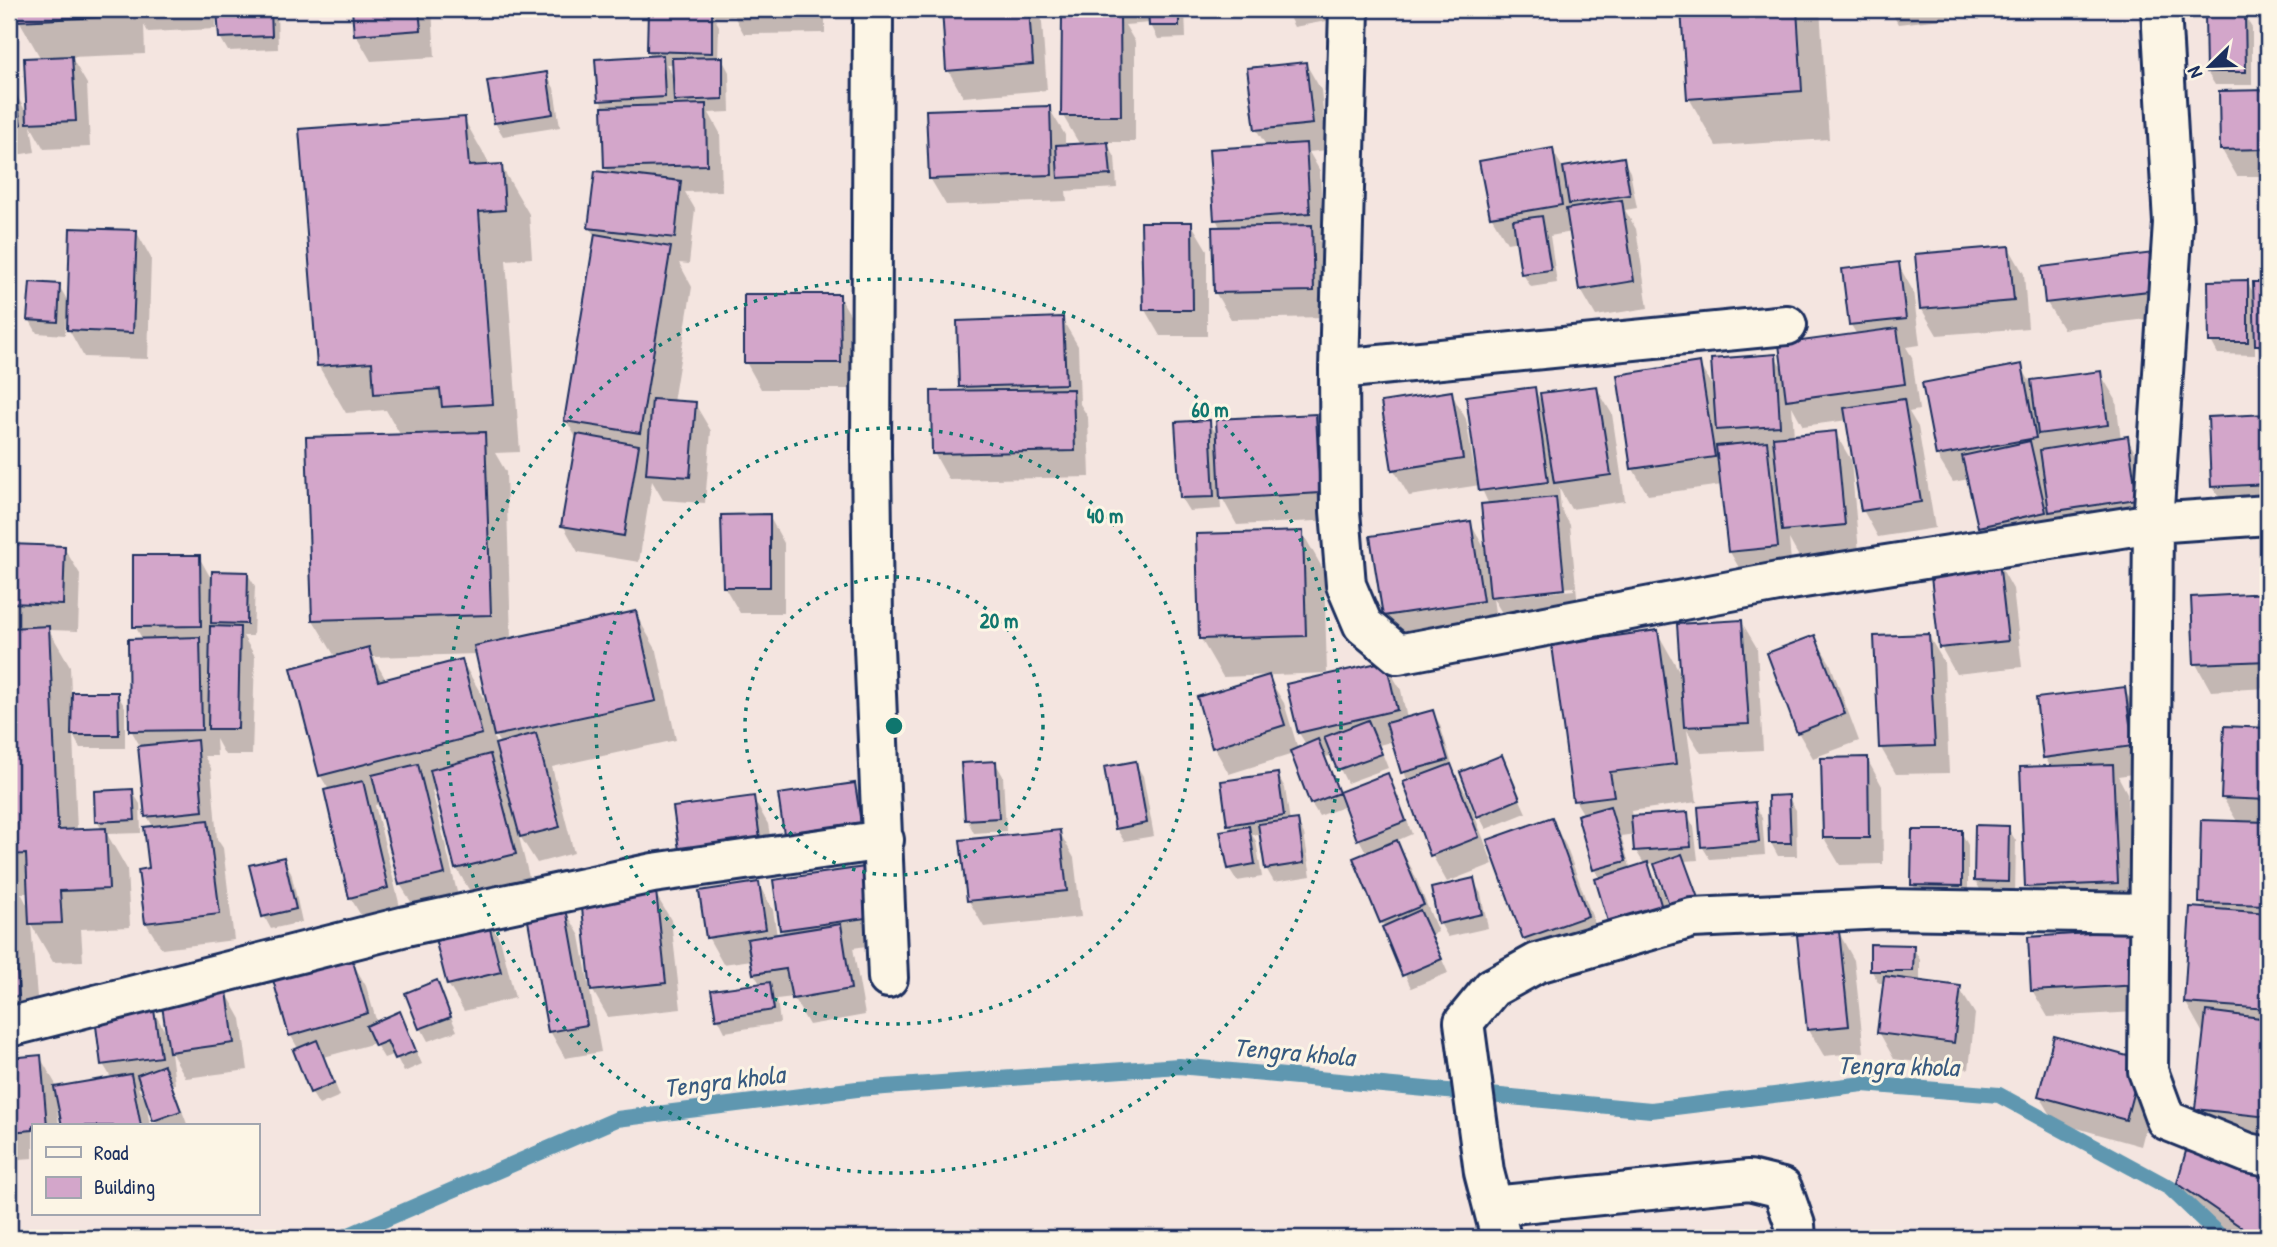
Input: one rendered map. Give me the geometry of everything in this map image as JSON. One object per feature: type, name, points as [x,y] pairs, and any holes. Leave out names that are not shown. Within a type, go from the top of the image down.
[{"type":"street","points":[[873,9],[873,624],[888,978]]},
{"type":"street","points":[[1349,9],[1339,369],[1340,511],[1346,585],[1363,625],[1398,654],[1779,582],[2153,523],[2268,515]]},
{"type":"street","points":[[2161,9],[2173,223],[2153,523],[2148,1071],[2166,1120],[2248,1153],[2268,1157]]},
{"type":"street","points":[[1339,369],[1787,325]]},
{"type":"street","points":[[9,1027],[406,926],[653,873],[884,840]]},
{"type":"street","points":[[1796,1238],[1795,1225],[1782,1188],[1749,1181],[1493,1205],[1464,1022],[1492,988],[1537,963],[1692,918],[1885,909],[2148,914]]},
{"type":"building","points":[[16,9],[124,9],[124,16],[17,21]]},
{"type":"building","points":[[217,9],[271,9],[272,36],[219,38]]},
{"type":"building","points":[[352,9],[419,9],[421,30],[354,35]]},
{"type":"building","points":[[942,9],[1029,9],[1033,64],[946,71]]},
{"type":"building","points":[[1148,9],[1179,9],[1179,26],[1149,26]]},
{"type":"building","points":[[1284,9],[1316,9],[1284,14]]},
{"type":"building","points":[[1681,9],[1797,9],[1802,91],[1687,99]]},
{"type":"building","points":[[648,10],[712,11],[712,53],[647,51]]},
{"type":"building","points":[[2245,13],[2246,72],[2206,72],[2205,14]]},
{"type":"building","points":[[1062,14],[1120,14],[1121,116],[1061,116]]},
{"type":"building","points":[[663,55],[665,97],[598,101],[595,59]]},
{"type":"building","points":[[72,56],[76,121],[27,123],[24,58]]},
{"type":"building","points":[[723,57],[723,99],[674,101],[672,58]]},
{"type":"building","points":[[1306,62],[1313,124],[1255,130],[1247,68]]},
{"type":"building","points":[[547,72],[553,114],[494,123],[487,81]]},
{"type":"building","points":[[15,89],[21,125],[9,127],[9,90]]},
{"type":"building","points":[[2268,90],[2268,149],[2220,150],[2219,91]]},
{"type":"building","points":[[706,104],[707,165],[604,168],[602,107]]},
{"type":"building","points":[[1050,106],[1052,175],[929,179],[926,110]]},
{"type":"building","points":[[465,117],[469,166],[502,164],[505,210],[479,212],[493,404],[442,407],[440,389],[374,394],[372,362],[317,366],[299,129]]},
{"type":"building","points":[[1108,142],[1111,175],[1058,178],[1056,145]]},
{"type":"building","points":[[1306,143],[1310,213],[1214,220],[1209,149]]},
{"type":"building","points":[[1553,148],[1562,205],[1490,217],[1479,161]]},
{"type":"building","points":[[1624,157],[1630,195],[1569,204],[1563,167]]},
{"type":"building","points":[[595,171],[681,181],[675,238],[588,228]]},
{"type":"building","points":[[1622,200],[1634,281],[1579,290],[1566,209]]},
{"type":"building","points":[[1542,216],[1551,270],[1521,274],[1513,220]]},
{"type":"building","points":[[1141,222],[1192,222],[1193,310],[1143,310]]},
{"type":"building","points":[[1312,225],[1314,291],[1214,293],[1212,227]]},
{"type":"building","points":[[70,228],[137,230],[133,333],[67,330]]},
{"type":"building","points":[[595,234],[671,247],[640,433],[564,421]]},
{"type":"building","points":[[2009,246],[2014,301],[1920,309],[1915,254]]},
{"type":"building","points":[[2153,253],[2157,290],[2045,303],[2041,267]]},
{"type":"building","points":[[1899,262],[1906,319],[1849,325],[1842,269]]},
{"type":"building","points":[[2248,280],[2248,342],[2209,342],[2208,281]]},
{"type":"building","points":[[30,282],[60,284],[58,322],[27,320]]},
{"type":"building","points":[[2253,282],[2268,282],[2268,345],[2255,345]]},
{"type":"building","points":[[744,294],[840,294],[841,363],[744,363]]},
{"type":"building","points":[[1063,317],[1066,384],[959,387],[957,321]]},
{"type":"building","points":[[1897,328],[1905,384],[1786,400],[1779,344]]},
{"type":"building","points":[[1776,354],[1780,426],[1716,430],[1711,359]]},
{"type":"building","points":[[1700,362],[1715,457],[1631,469],[1617,375]]},
{"type":"building","points":[[2022,364],[2036,438],[1936,456],[1922,383]]},
{"type":"building","points":[[2101,371],[2108,425],[2038,434],[2031,380]]},
{"type":"building","points":[[1597,386],[1611,475],[1554,483],[1540,393]]},
{"type":"building","points":[[1535,387],[1548,482],[1479,491],[1466,396]]},
{"type":"building","points":[[1073,389],[1075,451],[932,454],[931,391]]},
{"type":"building","points":[[1452,391],[1463,459],[1392,470],[1381,402]]},
{"type":"building","points":[[652,399],[696,402],[690,477],[646,474]]},
{"type":"building","points":[[1904,399],[1921,502],[1861,511],[1844,408]]},
{"type":"building","points":[[1316,414],[1320,493],[1220,499],[1216,419]]},
{"type":"building","points":[[2268,414],[2268,484],[2211,487],[2208,417]]},
{"type":"building","points":[[1210,420],[1214,497],[1180,498],[1175,422]]},
{"type":"building","points":[[1836,431],[1845,525],[1782,531],[1773,437]]},
{"type":"building","points":[[485,432],[491,615],[312,620],[306,437]]},
{"type":"building","points":[[577,434],[639,445],[624,536],[561,526]]},
{"type":"building","points":[[2128,436],[2137,499],[2049,512],[2040,450]]},
{"type":"building","points":[[1767,441],[1778,547],[1728,552],[1716,446]]},
{"type":"building","points":[[2030,441],[2046,512],[1978,527],[1962,456]]},
{"type":"building","points":[[1556,497],[1565,589],[1490,597],[1481,504]]},
{"type":"building","points":[[770,514],[770,587],[723,587],[721,515]]},
{"type":"building","points":[[1471,521],[1483,601],[1383,616],[1370,536]]},
{"type":"building","points":[[1303,531],[1306,636],[1199,639],[1196,534]]},
{"type":"building","points":[[9,544],[65,546],[63,605],[9,603]]},
{"type":"building","points":[[133,555],[200,555],[201,626],[133,627]]},
{"type":"building","points":[[1999,561],[2008,641],[1939,648],[1930,568]]},
{"type":"building","points":[[212,571],[248,572],[247,624],[211,623]]},
{"type":"building","points":[[2268,593],[2268,661],[2194,664],[2191,597]]},
{"type":"building","points":[[636,611],[656,701],[494,736],[474,646]]},
{"type":"building","points":[[1742,620],[1749,724],[1684,727],[1677,624]]},
{"type":"building","points":[[49,626],[58,830],[106,828],[109,889],[60,891],[62,923],[29,924],[26,854],[9,855],[9,628]]},
{"type":"building","points":[[210,626],[240,627],[238,729],[208,729]]},
{"type":"building","points":[[1658,630],[1676,764],[1610,772],[1614,796],[1573,801],[1552,645]]},
{"type":"building","points":[[1929,634],[1935,746],[1879,748],[1874,636]]},
{"type":"building","points":[[1815,635],[1845,714],[1797,733],[1767,653]]},
{"type":"building","points":[[200,637],[202,730],[129,731],[128,639]]},
{"type":"building","points":[[369,647],[378,681],[462,659],[482,734],[319,776],[291,668]]},
{"type":"building","points":[[1386,661],[1397,710],[1298,733],[1286,684]]},
{"type":"building","points":[[1269,675],[1285,725],[1212,748],[1197,697]]},
{"type":"building","points":[[2125,687],[2133,746],[2043,758],[2036,698]]},
{"type":"building","points":[[72,692],[118,692],[119,735],[71,735]]},
{"type":"building","points":[[1433,710],[1448,760],[1401,773],[1386,723]]},
{"type":"building","points":[[1368,720],[1382,754],[1337,770],[1324,737]]},
{"type":"building","points":[[2224,726],[2268,728],[2268,800],[2221,798]]},
{"type":"building","points":[[536,733],[560,827],[520,837],[495,744]]},
{"type":"building","points":[[1318,739],[1339,793],[1310,804],[1290,751]]},
{"type":"building","points":[[197,740],[203,811],[145,817],[138,746]]},
{"type":"building","points":[[490,754],[516,854],[455,869],[430,770]]},
{"type":"building","points":[[1502,755],[1520,799],[1477,817],[1460,772]]},
{"type":"building","points":[[1868,757],[1869,838],[1823,838],[1821,758]]},
{"type":"building","points":[[996,761],[999,818],[965,820],[961,763]]},
{"type":"building","points":[[1136,761],[1147,823],[1115,829],[1104,767]]},
{"type":"building","points":[[418,764],[445,874],[399,885],[372,775]]},
{"type":"building","points":[[1451,764],[1479,837],[1430,856],[1403,782]]},
{"type":"building","points":[[2113,764],[2118,883],[2025,887],[2020,767]]},
{"type":"building","points":[[1278,773],[1284,816],[1227,825],[1221,781]]},
{"type":"building","points":[[1388,773],[1406,821],[1357,840],[1339,792]]},
{"type":"building","points":[[363,781],[388,888],[349,898],[324,790]]},
{"type":"building","points":[[855,783],[862,830],[785,841],[778,794]]},
{"type":"building","points":[[133,789],[135,820],[95,822],[94,791]]},
{"type":"building","points":[[1789,795],[1791,843],[1769,843],[1768,796]]},
{"type":"building","points":[[754,796],[760,839],[679,850],[673,807]]},
{"type":"building","points":[[1755,802],[1759,842],[1701,847],[1698,807]]},
{"type":"building","points":[[1610,806],[1626,861],[1593,870],[1577,815]]},
{"type":"building","points":[[1688,812],[1691,847],[1634,851],[1631,816]]},
{"type":"building","points":[[1552,817],[1588,916],[1523,939],[1487,840]]},
{"type":"building","points":[[1298,819],[1304,863],[1265,869],[1258,824]]},
{"type":"building","points":[[208,820],[220,914],[145,923],[138,870],[149,868],[144,827]]},
{"type":"building","points":[[2201,820],[2268,822],[2268,905],[2199,903]]},
{"type":"building","points":[[1975,825],[2009,826],[2008,882],[1974,881]]},
{"type":"building","points":[[1249,826],[1255,864],[1228,869],[1220,831]]},
{"type":"building","points":[[1060,830],[1067,891],[967,901],[960,840]]},
{"type":"building","points":[[1912,830],[1962,830],[1962,886],[1911,885]]},
{"type":"building","points":[[1397,840],[1424,905],[1380,923],[1353,858]]},
{"type":"building","points":[[1682,854],[1698,898],[1670,907],[1654,864]]},
{"type":"building","points":[[284,857],[296,909],[262,917],[249,865]]},
{"type":"building","points":[[1648,862],[1663,911],[1610,928],[1595,879]]},
{"type":"building","points":[[865,867],[873,917],[780,930],[773,880]]},
{"type":"building","points":[[9,872],[19,996],[9,997]]},
{"type":"building","points":[[1474,878],[1482,914],[1438,924],[1431,888]]},
{"type":"building","points":[[759,882],[766,929],[706,938],[699,891]]},
{"type":"building","points":[[656,891],[666,983],[591,991],[581,899]]},
{"type":"building","points":[[2190,907],[2268,913],[2268,1009],[2184,1003]]},
{"type":"building","points":[[566,908],[587,1025],[548,1032],[527,915]]},
{"type":"building","points":[[1420,910],[1442,959],[1402,976],[1382,927]]},
{"type":"building","points":[[486,913],[501,972],[447,985],[432,927]]},
{"type":"building","points":[[841,924],[851,989],[792,999],[786,969],[753,974],[747,939]]},
{"type":"building","points":[[2137,930],[2140,985],[2031,991],[2028,937]]},
{"type":"building","points":[[1839,931],[1849,1026],[1807,1030],[1797,935]]},
{"type":"building","points":[[1870,944],[1914,945],[1913,971],[1870,971]]},
{"type":"building","points":[[352,958],[368,1013],[289,1036],[273,980]]},
{"type":"building","points":[[1884,976],[1961,986],[1954,1043],[1877,1033]]},
{"type":"building","points":[[437,980],[451,1017],[419,1029],[405,993]]},
{"type":"building","points":[[770,982],[774,1010],[716,1019],[711,990]]},
{"type":"building","points":[[227,991],[234,1043],[169,1052],[161,999]]},
{"type":"building","points":[[154,1010],[161,1057],[101,1065],[95,1018]]},
{"type":"building","points":[[400,1011],[416,1051],[395,1059],[387,1041],[375,1046],[366,1026]]},
{"type":"building","points":[[2206,1011],[2268,1019],[2268,1117],[2195,1109]]},
{"type":"building","points":[[2054,1036],[2142,1060],[2126,1120],[2038,1096]]},
{"type":"building","points":[[317,1040],[334,1083],[310,1093],[293,1050]]},
{"type":"building","points":[[41,1055],[47,1124],[32,1124],[32,1130],[9,1132],[9,1058]]},
{"type":"building","points":[[164,1065],[181,1111],[153,1121],[137,1075]]},
{"type":"building","points":[[131,1074],[141,1124],[62,1124],[54,1087]]},
{"type":"building","points":[[2186,1151],[2268,1174],[2268,1238],[2257,1238],[2177,1183]]},
{"type":"building","points":[[1873,1231],[1920,1237],[1920,1238],[1872,1238]]},
{"type":"waterway","name":"Tengra khola","points":[[342,1238],[617,1119],[857,1089],[1179,1066],[1651,1110],[1863,1084],[1999,1095],[2170,1188],[2222,1238]]}]
